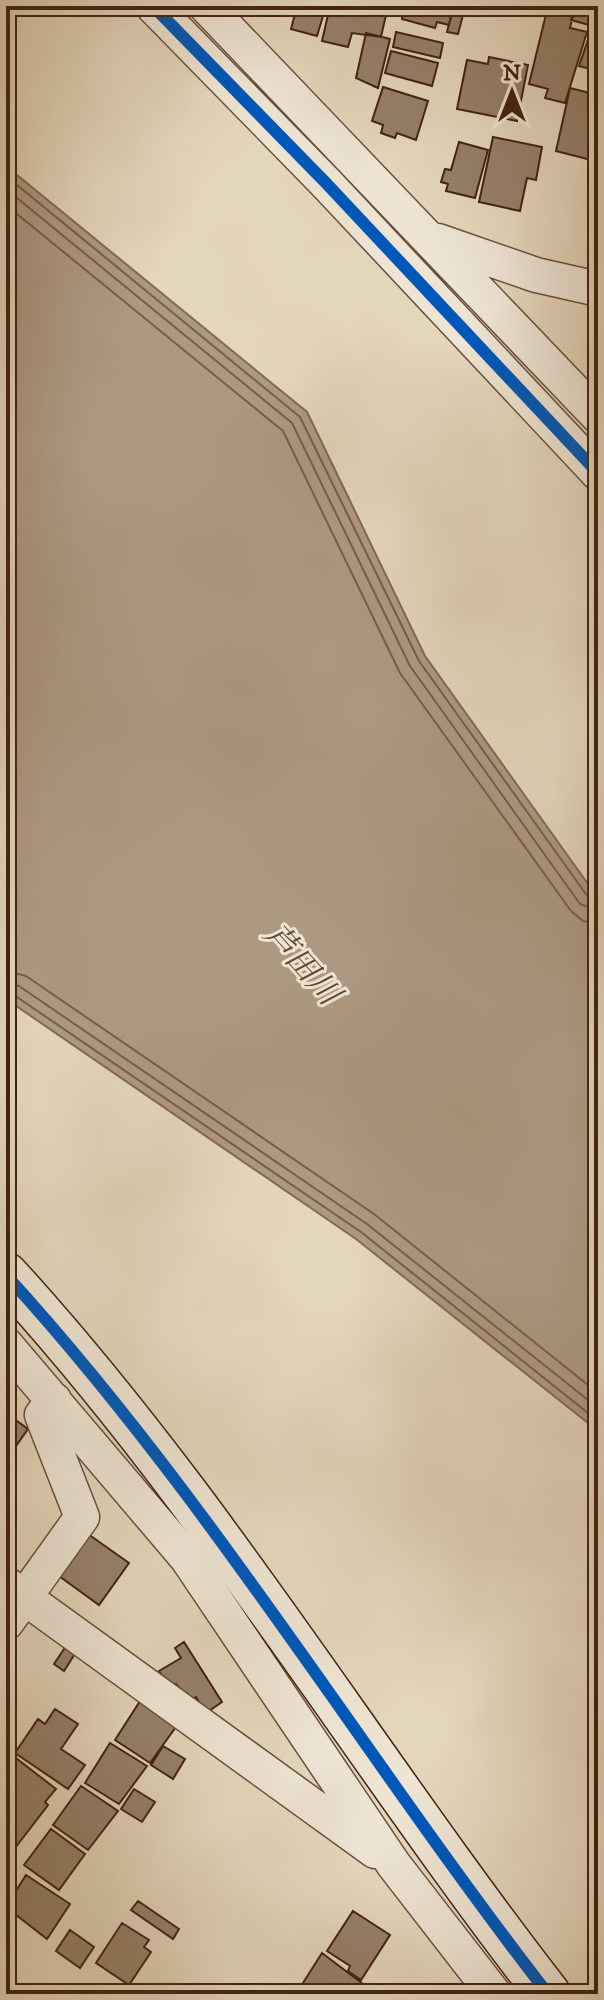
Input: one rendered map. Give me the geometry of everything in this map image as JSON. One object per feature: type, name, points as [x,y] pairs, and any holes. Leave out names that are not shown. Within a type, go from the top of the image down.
[{"type":"street","points":[[153,6],[315,172],[598,473]]},
{"type":"street","points":[[206,6],[433,239],[598,416]]},
{"type":"street","points":[[433,239],[536,275],[598,289]]},
{"type":"street","points":[[6,1275],[179,1483],[471,1894],[548,1994]]},
{"type":"street","points":[[6,1345],[187,1558],[394,1865],[494,1994]]},
{"type":"street","points":[[54,1400],[42,1415],[82,1517],[12,1601],[394,1865]]},
{"type":"water","name":"芦田川","points":[[6,166],[307,412],[425,656],[598,898],[598,1431],[356,1239],[6,999]]},
{"type":"building","points":[[297,6],[326,6],[317,36],[291,29]]},
{"type":"building","points":[[330,6],[388,6],[381,37],[352,33],[348,47],[322,41]]},
{"type":"building","points":[[403,6],[454,6],[449,25],[437,22],[435,28],[402,19]]},
{"type":"building","points":[[548,6],[575,8],[570,28],[587,32],[565,103],[545,98],[548,89],[529,84]]},
{"type":"building","points":[[453,8],[464,11],[458,34],[447,32]]},
{"type":"building","points":[[575,8],[597,13],[593,26],[571,20]]},
{"type":"building","points":[[592,28],[598,30],[598,71],[579,66]]},
{"type":"building","points":[[396,32],[443,43],[440,58],[393,47]]},
{"type":"building","points":[[366,33],[390,39],[378,88],[356,78]]},
{"type":"building","points":[[391,51],[438,63],[432,86],[385,73]]},
{"type":"building","points":[[489,57],[528,65],[517,121],[457,109],[467,60],[488,64]]},
{"type":"building","points":[[383,87],[428,101],[416,140],[397,133],[395,138],[381,133],[383,125],[372,121]]},
{"type":"building","points":[[570,88],[598,95],[595,161],[556,151]]},
{"type":"building","points":[[493,137],[542,147],[536,180],[527,178],[520,211],[479,202]]},
{"type":"building","points":[[459,142],[488,150],[475,198],[446,191],[448,184],[441,182],[445,169],[451,170]]},
{"type":"building","points":[[6,1413],[28,1429],[6,1460]]},
{"type":"building","points":[[88,1534],[129,1563],[99,1605],[59,1576]]},
{"type":"building","points":[[184,1642],[222,1702],[206,1713],[196,1697],[190,1701],[176,1684],[170,1688],[159,1671],[181,1658],[175,1648]]},
{"type":"building","points":[[66,1646],[76,1652],[64,1671],[54,1664]]},
{"type":"building","points":[[140,1701],[178,1724],[150,1763],[115,1740]]},
{"type":"building","points":[[55,1709],[78,1724],[61,1749],[85,1765],[68,1789],[15,1753],[38,1719],[45,1724]]},
{"type":"building","points":[[110,1743],[147,1766],[119,1804],[85,1783]]},
{"type":"building","points":[[163,1746],[185,1759],[173,1779],[151,1765]]},
{"type":"building","points":[[12,1755],[56,1789],[45,1802],[48,1805],[15,1848],[6,1843],[6,1770]]},
{"type":"building","points":[[81,1786],[118,1811],[88,1850],[53,1825]]},
{"type":"building","points":[[134,1789],[155,1802],[142,1822],[121,1809]]},
{"type":"building","points":[[51,1829],[85,1854],[59,1890],[24,1865]]},
{"type":"building","points":[[26,1875],[70,1904],[47,1939],[6,1907]]},
{"type":"building","points":[[138,1901],[179,1929],[173,1939],[131,1910]]},
{"type":"building","points":[[353,1911],[390,1935],[361,1980],[348,1971],[350,1966],[327,1951]]},
{"type":"building","points":[[122,1923],[149,1940],[144,1947],[151,1952],[129,1985],[96,1963]]},
{"type":"building","points":[[70,1930],[94,1947],[80,1968],[56,1951]]},
{"type":"building","points":[[322,1953],[371,1990],[369,1994],[296,1994]]},
{"type":"cycle path","points":[[153,6],[326,183],[598,473]]},
{"type":"cycle path","points":[[6,1275],[80,1360],[218,1538],[548,1994]]}]
